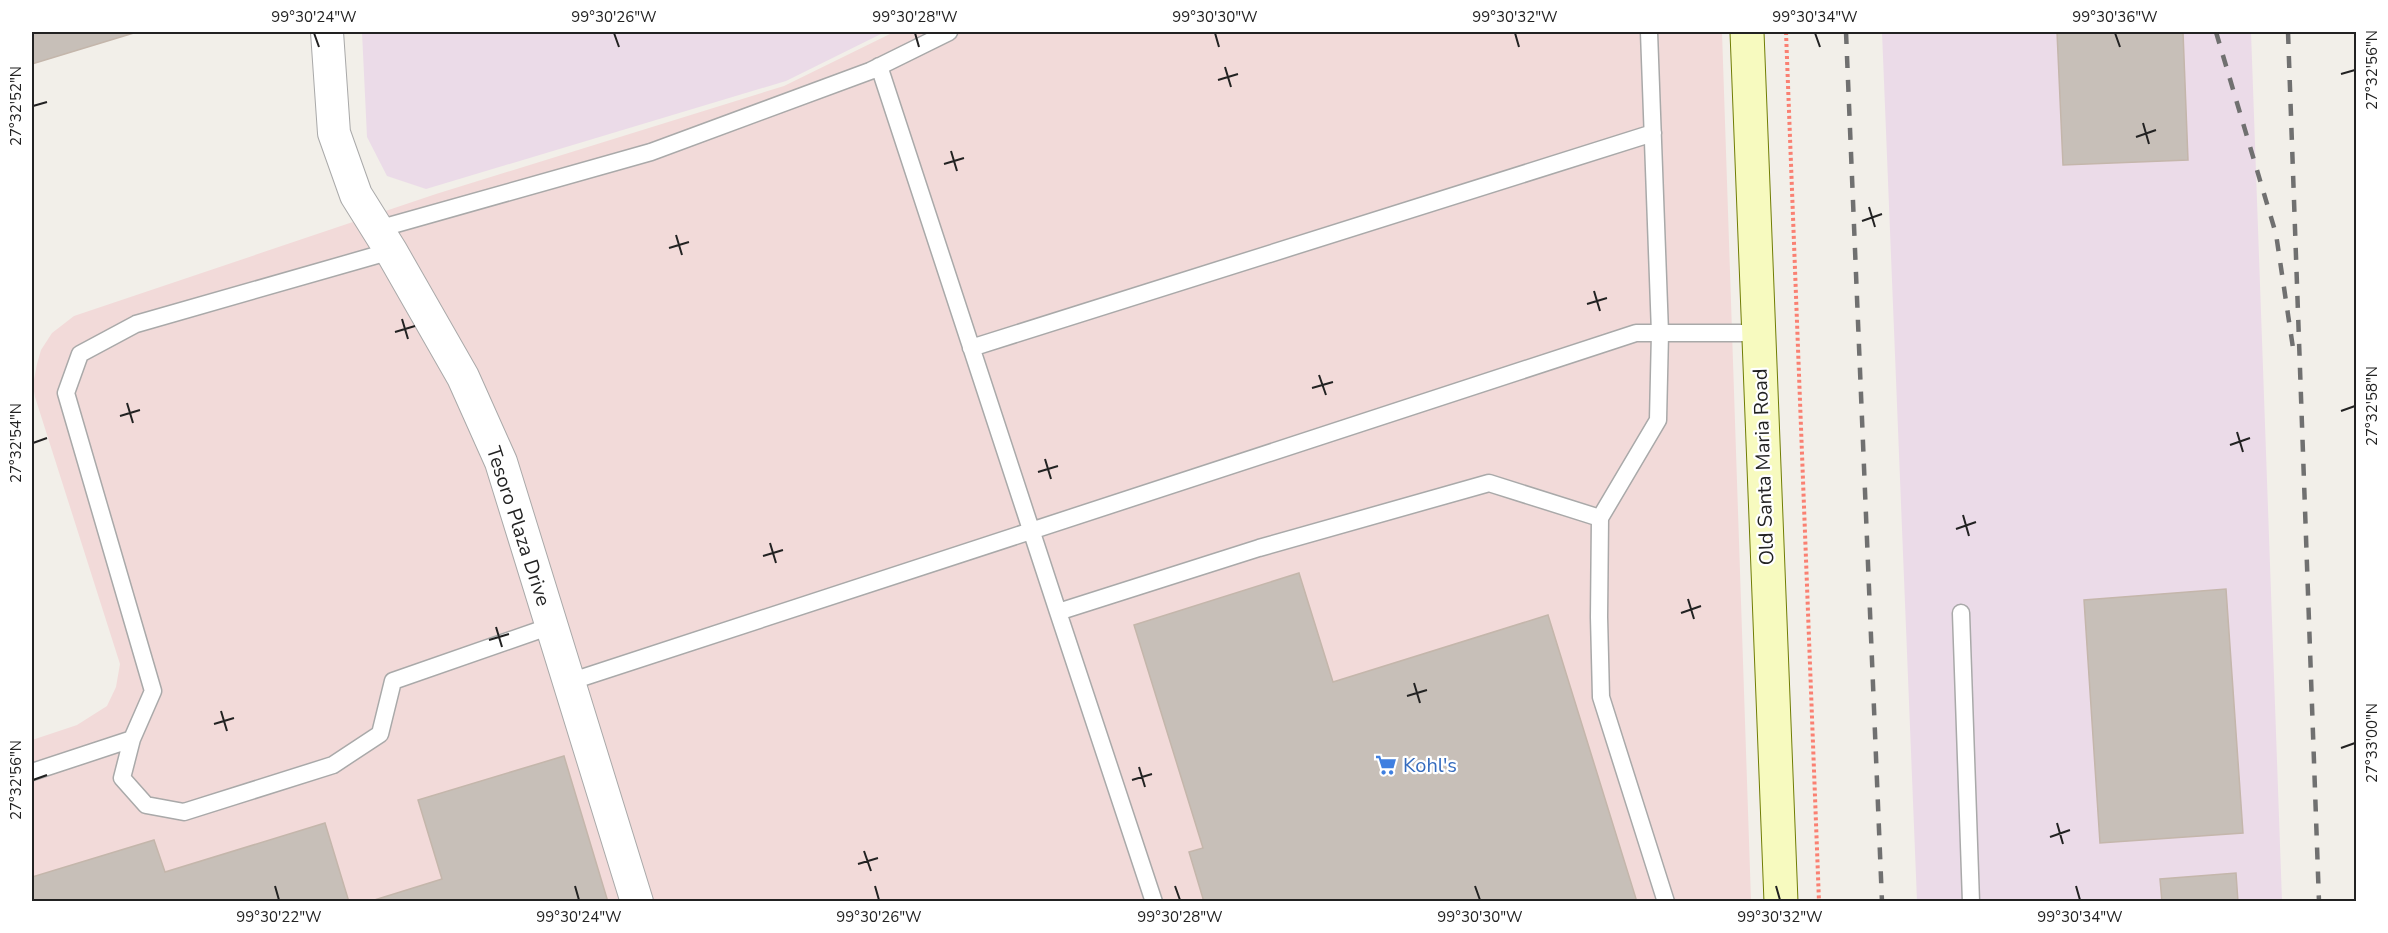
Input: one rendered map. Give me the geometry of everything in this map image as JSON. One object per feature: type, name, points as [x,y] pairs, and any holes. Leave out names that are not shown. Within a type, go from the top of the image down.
[{"type":"main road","name":"Old Santa Maria Road","points":[[1747,32],[1781,902]]},
{"type":"street","name":"Tesoro Plaza Drive","points":[[327,32],[334,133],[356,195],[463,376],[501,462],[637,902]]},
{"type":"lane","points":[[551,626],[393,681],[380,734],[333,765],[184,812],[146,804],[122,778],[132,739],[153,691],[66,393],[80,354],[136,324],[651,152],[879,66],[949,32]]},
{"type":"lane","points":[[1649,32],[1660,333],[1658,420],[1600,518],[1601,697],[1666,902]]},
{"type":"lane","points":[[879,66],[1030,532],[1154,902]]},
{"type":"lane","points":[[971,348],[1653,134]]},
{"type":"lane","points":[[569,682],[1636,333],[1758,333]]},
{"type":"lane","points":[[1058,612],[1259,548],[1489,483],[1600,518]]},
{"type":"lane","points":[[1961,613],[1971,902]]},
{"type":"lane","points":[[32,772],[132,739]]},
{"type":"path","points":[[1786,32],[1819,902]]},
{"type":"shaded area","points":[[362,32],[885,32],[786,81],[426,189],[387,176],[367,137]]},
{"type":"shaded area","points":[[894,32],[1722,32],[1751,901],[32,901],[32,740],[77,725],[107,706],[116,687],[120,664],[35,397],[33,385],[37,364],[41,350],[52,333],[74,316],[436,194],[784,86]]},
{"type":"shaded area","points":[[1882,32],[2251,32],[2282,901],[1917,901]]},
{"type":"building","points":[[32,32],[137,32],[32,64]]},
{"type":"building","points":[[2057,32],[2183,32],[2188,160],[2063,165]]},
{"type":"building","name":"Kohl's","points":[[1299,573],[1333,682],[1548,615],[1637,902],[1204,902],[1189,852],[1203,848],[1134,625]]},
{"type":"building","points":[[2226,589],[2243,833],[2100,843],[2084,600]]},
{"type":"building","points":[[564,756],[608,902],[368,902],[442,879],[418,800]]},
{"type":"building","points":[[325,823],[349,902],[32,902],[32,877],[154,840],[165,872]]},
{"type":"building","points":[[2236,873],[2238,902],[2162,902],[2160,879]]},
{"type":"railway","points":[[1846,32],[1882,902]]},
{"type":"railway","points":[[2216,32],[2276,234],[2293,348]]},
{"type":"railway","points":[[2288,32],[2319,902]]},
{"type":"place","name":"Kohl's","points":[[1386,765]]}]
